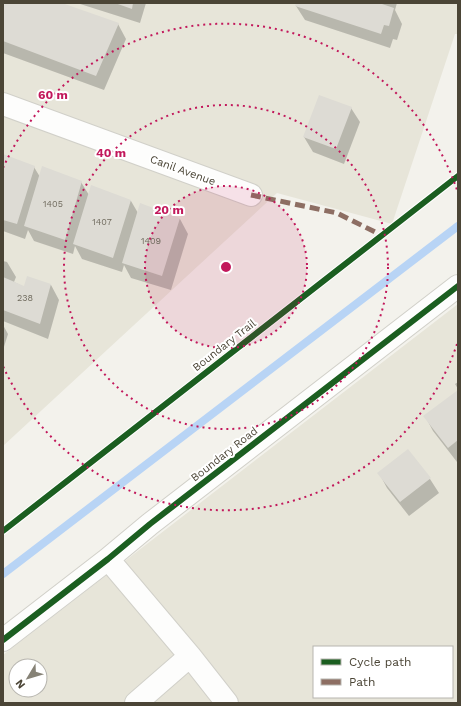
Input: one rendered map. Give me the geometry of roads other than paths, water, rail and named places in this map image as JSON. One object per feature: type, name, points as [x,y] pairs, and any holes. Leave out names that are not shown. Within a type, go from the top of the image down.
[{"type":"street","name":"Canil Avenue","points":[[3,104],[251,195]]},
{"type":"street","name":"Boundary Road","points":[[3,640],[108,559],[150,524],[458,286]]},
{"type":"street","points":[[108,559],[190,656],[227,703]]},
{"type":"street","points":[[136,703],[190,656]]},
{"type":"waterway","points":[[3,574],[458,226]]}]
